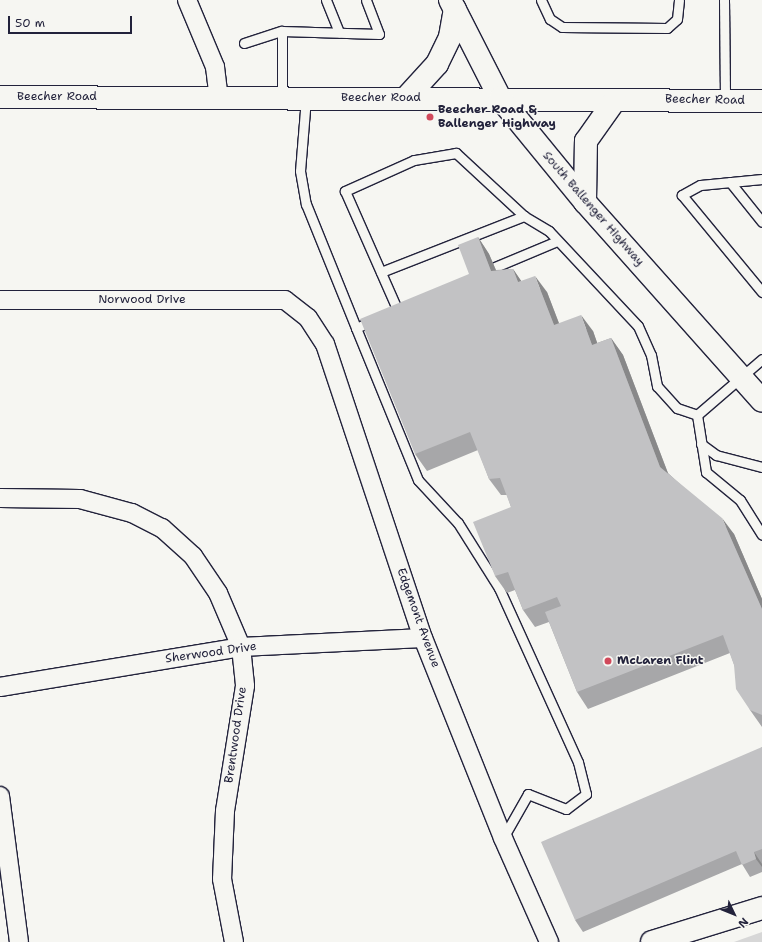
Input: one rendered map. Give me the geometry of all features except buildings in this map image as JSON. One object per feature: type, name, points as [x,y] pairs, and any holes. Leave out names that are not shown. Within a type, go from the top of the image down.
[{"type":"street","points":[[187,0],[215,67],[219,98]]},
{"type":"street","points":[[406,98],[424,83],[437,64],[450,37],[452,4]]},
{"type":"street","name":"South Ballenger Highway","points":[[452,4],[500,98],[585,202],[762,401]]},
{"type":"street","name":"Beecher Road","points":[[0,97],[500,98],[762,101]]},
{"type":"street","points":[[585,202],[586,141],[615,100]]},
{"type":"street","name":"Norwood Drive","points":[[0,300],[285,300]]},
{"type":"street","name":"Edgemont Avenue","points":[[285,300],[308,318],[325,344],[423,638],[503,838],[549,942]]},
{"type":"street","name":"Brentwood Drive","points":[[0,498],[80,499],[132,513],[162,528],[192,556],[218,593],[241,647],[245,686],[225,811],[222,879],[234,942]]},
{"type":"street","name":"Sherwood Drive","points":[[0,687],[241,647],[423,638]]},
{"type":"street","points":[[0,796],[19,942]]},
{"type":"street","points":[[652,942],[762,908]]},
{"type":"lane","points":[[326,0],[339,33]]},
{"type":"lane","points":[[244,44],[282,31],[379,34],[366,0]]},
{"type":"lane","points":[[541,0],[550,19],[562,27],[667,28],[677,18],[679,0]]},
{"type":"lane","points":[[724,0],[724,101]]},
{"type":"lane","points":[[282,31],[282,98]]},
{"type":"lane","points":[[306,98],[300,171],[306,204],[418,480],[458,524],[499,588],[578,762],[586,794],[566,809],[528,794],[503,838]]},
{"type":"lane","points":[[356,328],[394,311],[382,272],[345,191],[414,160],[456,153],[524,216],[558,240],[638,326],[651,355],[657,386],[677,408],[697,415]]},
{"type":"lane","points":[[762,180],[700,185],[682,196],[762,292]]},
{"type":"lane","points":[[730,182],[762,222]]},
{"type":"lane","points":[[382,272],[524,216]]},
{"type":"lane","points":[[495,267],[558,240]]},
{"type":"lane","points":[[697,415],[762,359]]},
{"type":"lane","points":[[697,415],[706,472],[740,500],[762,535]]},
{"type":"lane","points":[[701,444],[716,455],[762,467]]},
{"type":"shaded area","points":[[762,932],[762,942],[734,942]]},
{"type":"place","name":"Beecher Road & Ballenger Highway","points":[[430,117]]},
{"type":"place","name":"McLaren Flint","points":[[608,661]]}]
